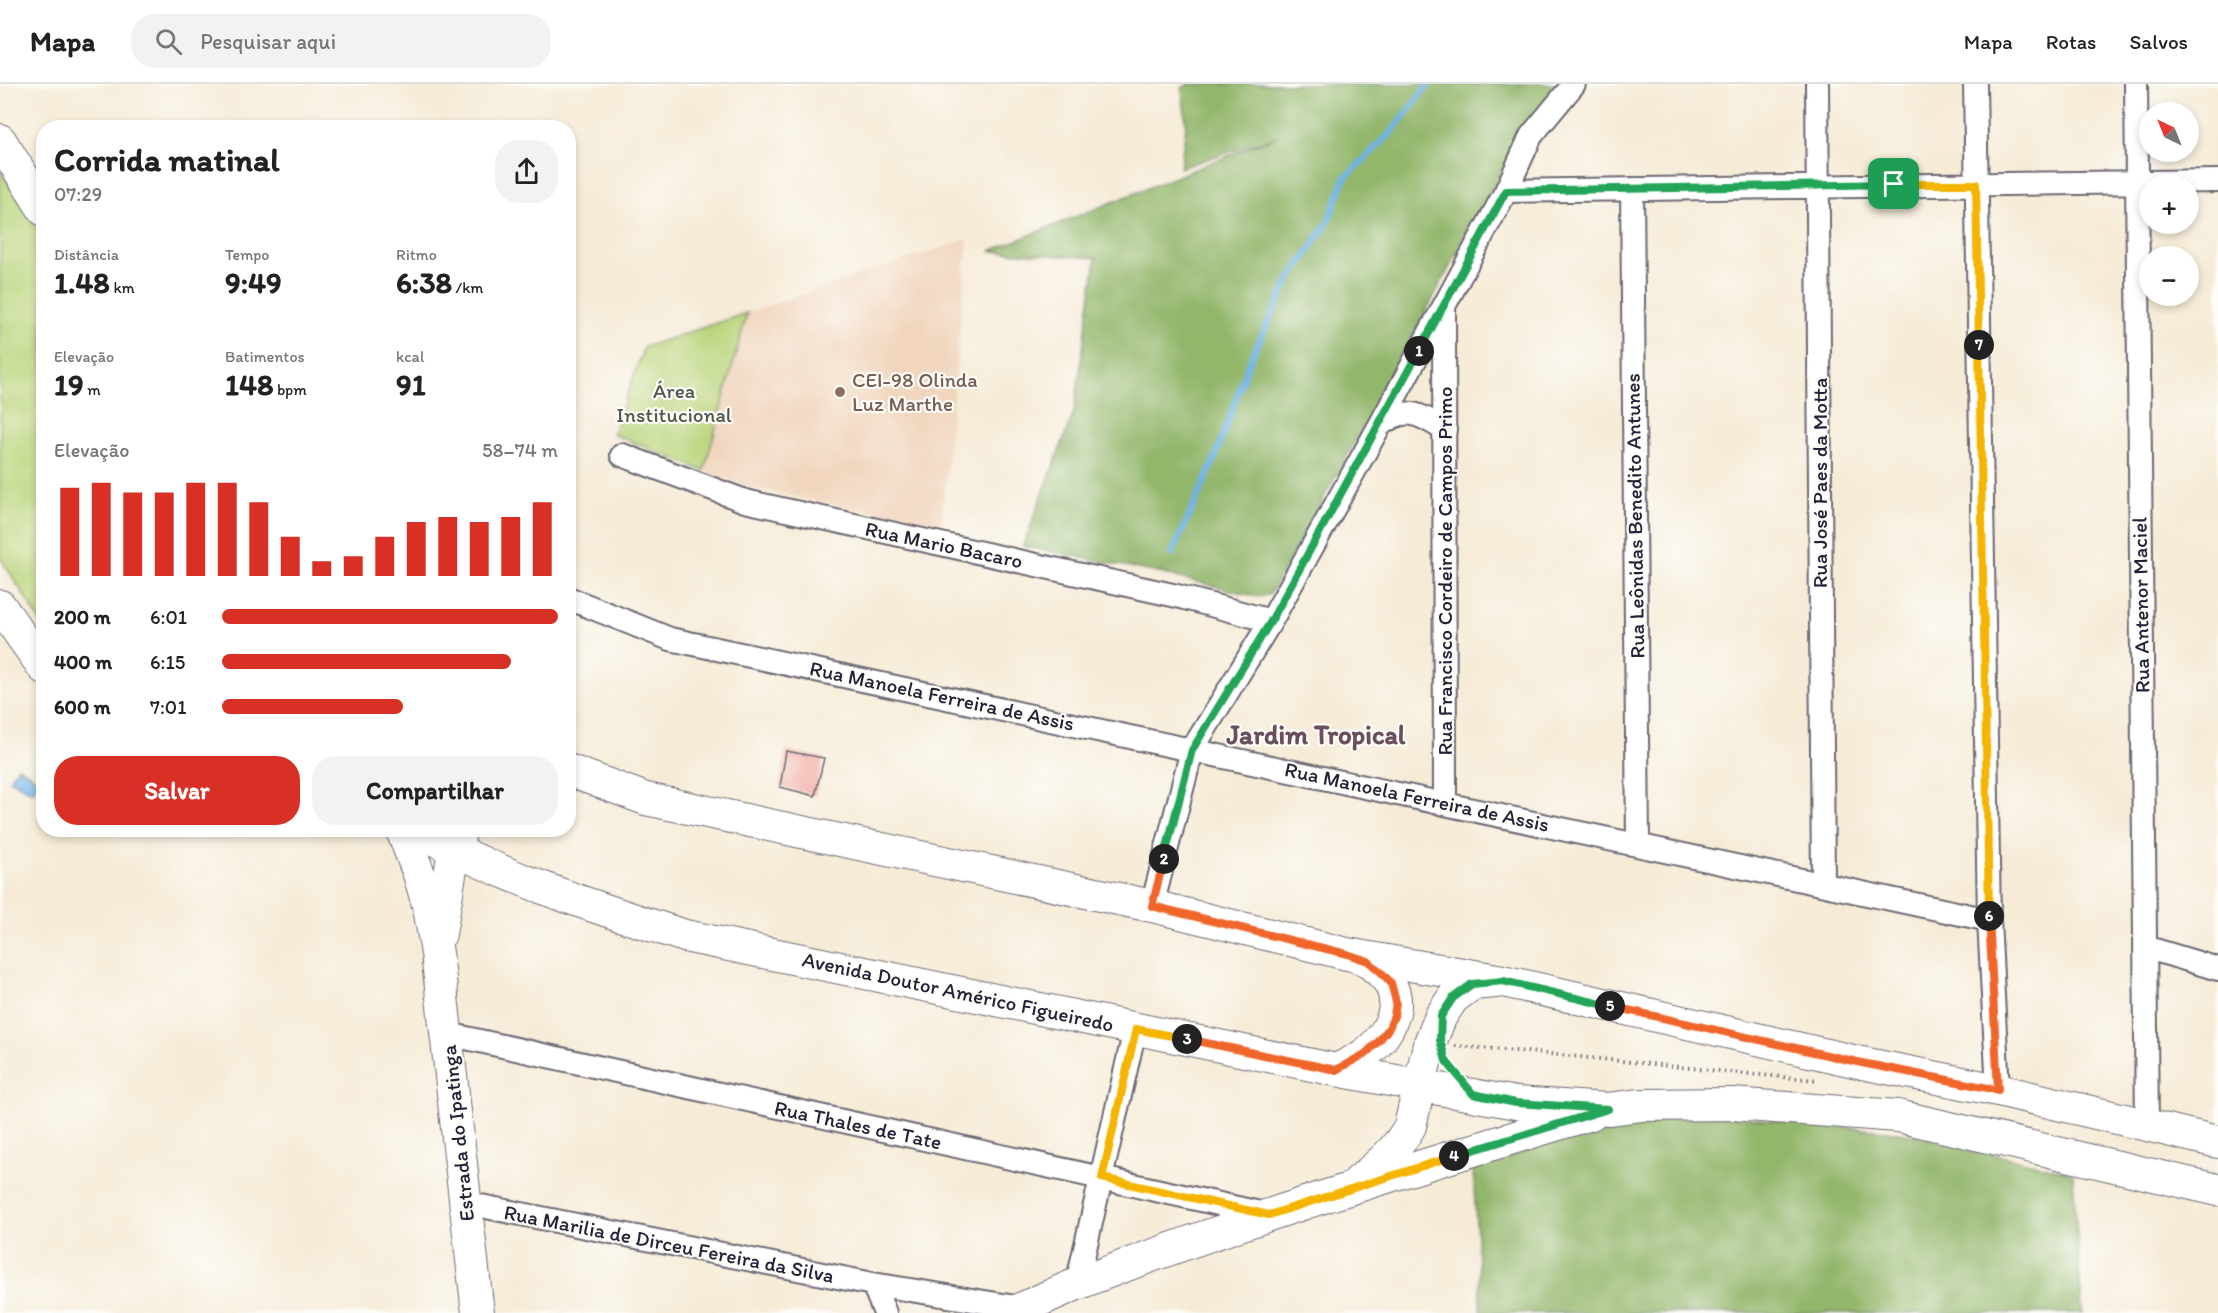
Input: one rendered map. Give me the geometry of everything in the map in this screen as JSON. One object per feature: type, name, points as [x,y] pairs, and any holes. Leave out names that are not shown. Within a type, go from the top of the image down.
[{"type":"main road","points":[[0,140],[36,197]]},
{"type":"main road","points":[[0,606],[36,657]]},
{"type":"main road","points":[[576,773],[646,799],[1152,906],[1347,954],[1503,981],[1851,1060],[1998,1090],[2218,1142]]},
{"type":"main road","name":"Estrada do Ipatinga","points":[[404,837],[422,886],[437,952],[478,1313]]},
{"type":"main road","name":"Estrada do Ipatinga","points":[[437,952],[458,840]]},
{"type":"main road","name":"Avenida Doutor Américo Figueiredo","points":[[458,840],[593,906],[685,936],[1336,1070],[1516,1103],[1608,1109],[1641,1105],[1732,1104],[1898,1116],[2218,1190]]},
{"type":"main road","points":[[1336,1070],[1365,1054],[1378,1042],[1389,1028],[1396,1002],[1391,983],[1382,973],[1368,961],[1347,954]]},
{"type":"main road","points":[[1351,1188],[1391,1154],[1404,1138],[1410,1126],[1430,1045],[1441,1016],[1453,998],[1472,984],[1503,981]]},
{"type":"main road","points":[[1441,1016],[1440,1040],[1446,1061],[1473,1094]]},
{"type":"main road","points":[[1016,1311],[1077,1284],[1269,1215],[1608,1109]]},
{"type":"street","points":[[1152,906],[1192,750],[1271,621],[1380,424],[1506,191],[1531,136],[1574,84]]},
{"type":"street","name":"Rua José Paes da Motta","points":[[1817,84],[1823,883]]},
{"type":"street","points":[[1975,84],[1989,920],[1998,1090]]},
{"type":"street","name":"Rua Antenor Maciel","points":[[2136,84],[2147,1125]]},
{"type":"street","points":[[1506,191],[2218,181]]},
{"type":"street","name":"Rua Leônidas Benedito Antunes","points":[[1632,189],[1638,843]]},
{"type":"street","name":"Rua Francisco Cordeiro de Campos Primo","points":[[1444,303],[1445,803]]},
{"type":"street","points":[[1380,424],[1393,415],[1408,413],[1423,417],[1444,430]]},
{"type":"street","name":"Rua Mario Bacaro","points":[[622,454],[745,501],[1177,596],[1271,621]]},
{"type":"street","name":"Rua Manoela Ferreira de Assis","points":[[576,601],[670,639],[1638,843],[1989,920]]},
{"type":"street","points":[[2145,948],[2218,969]]},
{"type":"street","points":[[1077,1284],[1136,1029]]},
{"type":"street","name":"Rua Thales de Tate","points":[[447,1034],[1269,1215]]},
{"type":"street","name":"Rua Marilia de Dirceu Fereira da Silva","points":[[466,1203],[1016,1311]]},
{"type":"street","points":[[873,1284],[885,1313]]},
{"type":"shaded area","name":"CEI-98 Olinda Luz Marthe","points":[[968,239],[941,527],[739,485],[704,471],[747,313]]},
{"type":"green space","points":[[1189,84],[1560,84],[1524,129],[1371,413],[1270,594],[1259,597],[1164,574],[1023,546],[1074,412],[1096,258],[990,251],[1278,136],[1180,168],[1186,125],[1182,88]]},
{"type":"green space","points":[[0,170],[36,226],[36,615],[0,557]]},
{"type":"green space","name":"Área Institucional","points":[[747,313],[704,471],[613,434],[644,347]]},
{"type":"green space","points":[[1717,1115],[1906,1133],[2073,1173],[2082,1313],[1481,1313],[1473,1168],[1500,1161],[1587,1127]]},
{"type":"water","points":[[18,767],[36,778],[36,787],[33,792],[9,779]]},
{"type":"building","points":[[786,751],[824,758],[815,796],[780,787]]},
{"type":"waterway","points":[[1172,554],[1214,461],[1249,362],[1287,284],[1328,222],[1345,178],[1391,133],[1429,84]]},
{"type":"place","name":"CEI-98 Olinda Luz Marthe","points":[[840,392]]},
{"type":"district","name":"Jardim Tropical","points":[[1316,735]]},
{"type":"route","points":[[1894,184],[1976,184],[1989,920],[1998,1090],[1862,1063],[1503,981],[1472,984],[1453,998],[1441,1016],[1440,1040],[1446,1061],[1473,1094],[1516,1103],[1608,1109],[1269,1215],[1102,1178],[1136,1029],[1336,1070],[1365,1054],[1378,1042],[1389,1028],[1394,1016],[1396,1002],[1391,983],[1368,961],[1152,906],[1192,750],[1271,621],[1506,191],[1894,184]]}]
